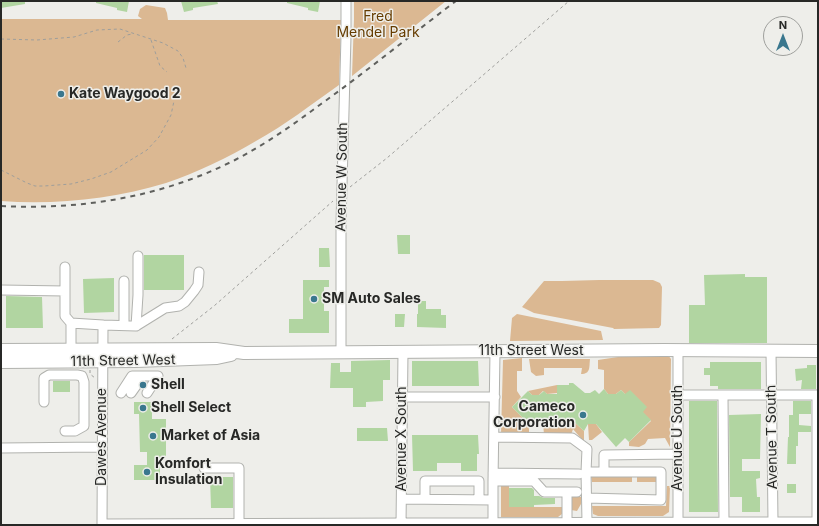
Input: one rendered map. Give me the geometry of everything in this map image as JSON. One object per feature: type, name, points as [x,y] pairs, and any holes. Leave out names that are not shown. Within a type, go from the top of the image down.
[{"type":"main road","name":"11th Street West","points":[[1,362],[216,349],[244,353],[678,350],[818,351]]},
{"type":"main road","name":"11th Street West","points":[[1,350],[71,350],[102,356]]},
{"type":"street","name":"Avenue W South","points":[[341,353],[341,194],[346,1]]},
{"type":"street","points":[[136,326],[138,256]]},
{"type":"street","points":[[65,267],[65,316],[71,323],[71,350]]},
{"type":"street","points":[[71,323],[136,326],[165,308],[179,306],[185,302],[198,285],[199,272]]},
{"type":"street","points":[[124,281],[124,325]]},
{"type":"street","points":[[1,290],[65,291]]},
{"type":"street","name":"Dawes Avenue","points":[[102,525],[103,325]]},
{"type":"street","name":"Avenue U South","points":[[678,350],[678,524]]},
{"type":"street","name":"Avenue T South","points":[[771,351],[773,522]]},
{"type":"street","name":"Avenue X South","points":[[401,524],[403,352]]},
{"type":"street","points":[[493,524],[495,352]]},
{"type":"street","points":[[44,402],[44,378],[49,375],[82,376],[84,382],[84,426],[75,431],[65,431]]},
{"type":"street","points":[[132,376],[145,376],[134,392],[132,376]]},
{"type":"street","points":[[102,525],[550,524],[568,522],[604,524],[678,524],[724,522],[817,522],[817,395],[678,395]]},
{"type":"street","points":[[723,396],[724,522]]},
{"type":"street","points":[[402,397],[495,397]]},
{"type":"street","points":[[494,437],[572,438],[587,449],[583,473],[587,498],[587,522]]},
{"type":"street","points":[[1,448],[102,447]]},
{"type":"street","points":[[604,472],[604,455],[678,454]]},
{"type":"street","points":[[204,468],[239,468],[241,524]]},
{"type":"street","points":[[493,477],[604,472],[661,472],[661,500],[587,498]]},
{"type":"street","points":[[493,477],[534,481],[544,492],[572,492],[568,522]]},
{"type":"street","points":[[425,500],[425,481],[479,481],[479,500]]},
{"type":"street","points":[[402,499],[493,500]]},
{"type":"path","points":[[168,342],[214,306],[341,194],[387,158],[569,1]]},
{"type":"path","points":[[1,39],[37,40],[74,37],[97,30],[120,29],[163,43],[178,51],[186,68]]},
{"type":"path","points":[[118,42],[127,35],[133,34]]},
{"type":"path","points":[[150,40],[160,66],[167,72]]},
{"type":"path","points":[[1,170],[35,186],[71,184],[112,172],[147,150],[159,137],[171,115],[174,101]]},
{"type":"green space","name":"Fred Mendel Park","points":[[354,1],[446,1],[352,76]]},
{"type":"green space","points":[[146,5],[165,8],[168,20],[341,20],[339,85],[267,135],[246,147],[201,170],[166,183],[146,189],[84,200],[43,202],[1,201],[1,19],[142,19],[138,16],[140,9]]},
{"type":"green space","points":[[653,280],[660,283],[662,287],[661,325],[659,328],[614,329],[534,313],[522,307],[544,281]]},
{"type":"green space","points":[[517,314],[601,331],[603,340],[510,341],[512,318]]},
{"type":"green space","points":[[664,350],[671,359],[670,447],[665,438],[648,439],[645,444],[639,447],[629,446],[629,442],[651,421],[621,390],[616,394],[608,394],[604,389],[604,370],[598,369],[598,360]]},
{"type":"green space","points":[[522,358],[522,371],[517,371],[517,391],[521,397],[512,407],[528,423],[529,434],[501,434],[503,360]]},
{"type":"green space","points":[[529,359],[590,359],[589,370],[584,374],[581,374],[582,368],[544,368],[544,375],[536,376],[531,372]]},
{"type":"green space","points":[[557,385],[557,393],[547,394],[543,391],[539,395],[532,395],[528,391]]},
{"type":"green space","points":[[547,420],[572,420],[584,431],[584,442],[573,429],[571,435],[544,434],[543,424]]},
{"type":"green space","points":[[588,424],[596,424],[602,432],[592,440],[589,440]]},
{"type":"green space","points":[[658,474],[657,482],[637,482],[637,475]]},
{"type":"green space","points":[[591,475],[632,475],[632,482],[592,482]]},
{"type":"green space","points":[[501,484],[509,485],[509,507],[562,507],[562,514],[558,517],[501,517]]},
{"type":"green space","points":[[667,486],[670,486],[669,512],[663,516],[598,516],[593,514],[592,506],[666,506]]},
{"type":"green space","points":[[571,497],[581,497],[581,504],[577,511],[571,510]]},
{"type":"building","points":[[1,1],[25,1],[25,4],[1,8]]},
{"type":"building","points":[[96,1],[129,1],[127,12],[96,3]]},
{"type":"building","points":[[181,1],[217,1],[218,4],[193,8],[193,10],[184,12]]},
{"type":"building","points":[[287,1],[320,1],[318,12],[287,3]]},
{"type":"building","points":[[397,235],[410,235],[410,254],[398,254]]},
{"type":"building","points":[[319,248],[329,248],[330,267],[319,267]]},
{"type":"building","points":[[144,255],[184,255],[184,290],[144,290]]},
{"type":"building","points":[[745,274],[745,277],[767,277],[767,343],[689,343],[689,305],[705,305],[704,275]]},
{"type":"building","points":[[114,278],[114,312],[84,313],[83,279]]},
{"type":"building","name":"SM Auto Sales","points":[[303,280],[329,280],[329,287],[324,287],[324,311],[329,311],[329,333],[289,333],[289,319],[303,319]]},
{"type":"building","points":[[6,296],[42,297],[43,328],[6,328]]},
{"type":"building","points":[[418,301],[426,301],[426,309],[441,309],[441,315],[446,315],[446,328],[417,327]]},
{"type":"building","points":[[395,314],[405,314],[404,327],[395,327]]},
{"type":"building","points":[[390,360],[390,380],[383,380],[383,401],[366,402],[366,407],[353,407],[353,388],[330,388],[331,363],[340,363],[340,372],[351,372],[351,361]]},
{"type":"building","points":[[412,361],[478,361],[479,386],[412,386]]},
{"type":"building","points":[[710,362],[761,362],[761,389],[718,389],[718,386],[710,386],[710,375],[704,375],[704,368],[710,368]]},
{"type":"building","points":[[807,365],[816,365],[816,389],[801,389],[802,380],[796,381],[795,369],[807,368]]},
{"type":"building","points":[[53,381],[70,381],[70,392],[53,392]]},
{"type":"building","name":"Cameco Corporation","points":[[569,383],[573,383],[585,393],[590,393],[595,390],[599,394],[604,389],[608,394],[616,394],[621,390],[625,394],[630,390],[647,407],[643,412],[651,420],[629,442],[625,438],[616,447],[596,424],[588,424],[584,431],[572,420],[547,420],[543,424],[539,419],[532,419],[528,423],[512,407],[528,391],[532,395],[539,395],[544,391],[547,394],[557,394],[557,385],[569,385]]},
{"type":"building","points":[[689,401],[717,401],[718,512],[689,512]]},
{"type":"building","points":[[793,401],[811,401],[811,414],[799,414],[799,425],[811,426],[811,432],[798,432],[796,464],[787,464],[789,415],[793,415]]},
{"type":"building","points":[[134,402],[152,402],[152,419],[166,419],[166,458],[160,458],[160,480],[134,480],[134,465],[147,465],[147,452],[140,452],[139,414],[134,414]]},
{"type":"building","points":[[761,414],[760,459],[742,459],[742,471],[760,471],[760,478],[756,479],[757,497],[760,497],[760,512],[742,512],[742,497],[730,497],[729,415]]},
{"type":"building","points":[[357,428],[387,428],[388,441],[357,441]]},
{"type":"building","points":[[412,435],[478,435],[479,454],[477,454],[477,471],[461,471],[461,463],[437,463],[437,471],[413,471]]},
{"type":"building","points":[[210,477],[233,477],[233,508],[211,508]]},
{"type":"building","points":[[787,484],[796,484],[796,493],[787,493]]},
{"type":"building","points":[[509,488],[532,488],[534,490],[534,496],[555,498],[555,504],[534,505],[534,507],[509,507]]},
{"type":"railway","points":[[1,206],[32,207],[92,203],[151,192],[207,173],[235,160],[269,141],[355,79],[456,1]]},
{"type":"place","name":"Kate Waygood 2","points":[[61,94]]},
{"type":"place","name":"SM Auto Sales","points":[[314,299]]},
{"type":"place","name":"Shell","points":[[143,385]]},
{"type":"place","name":"Shell Select","points":[[143,408]]},
{"type":"place","name":"Cameco Corporation","points":[[583,415]]},
{"type":"place","name":"Market of Asia","points":[[153,436]]},
{"type":"place","name":"Komfort Insulation","points":[[147,472]]}]
